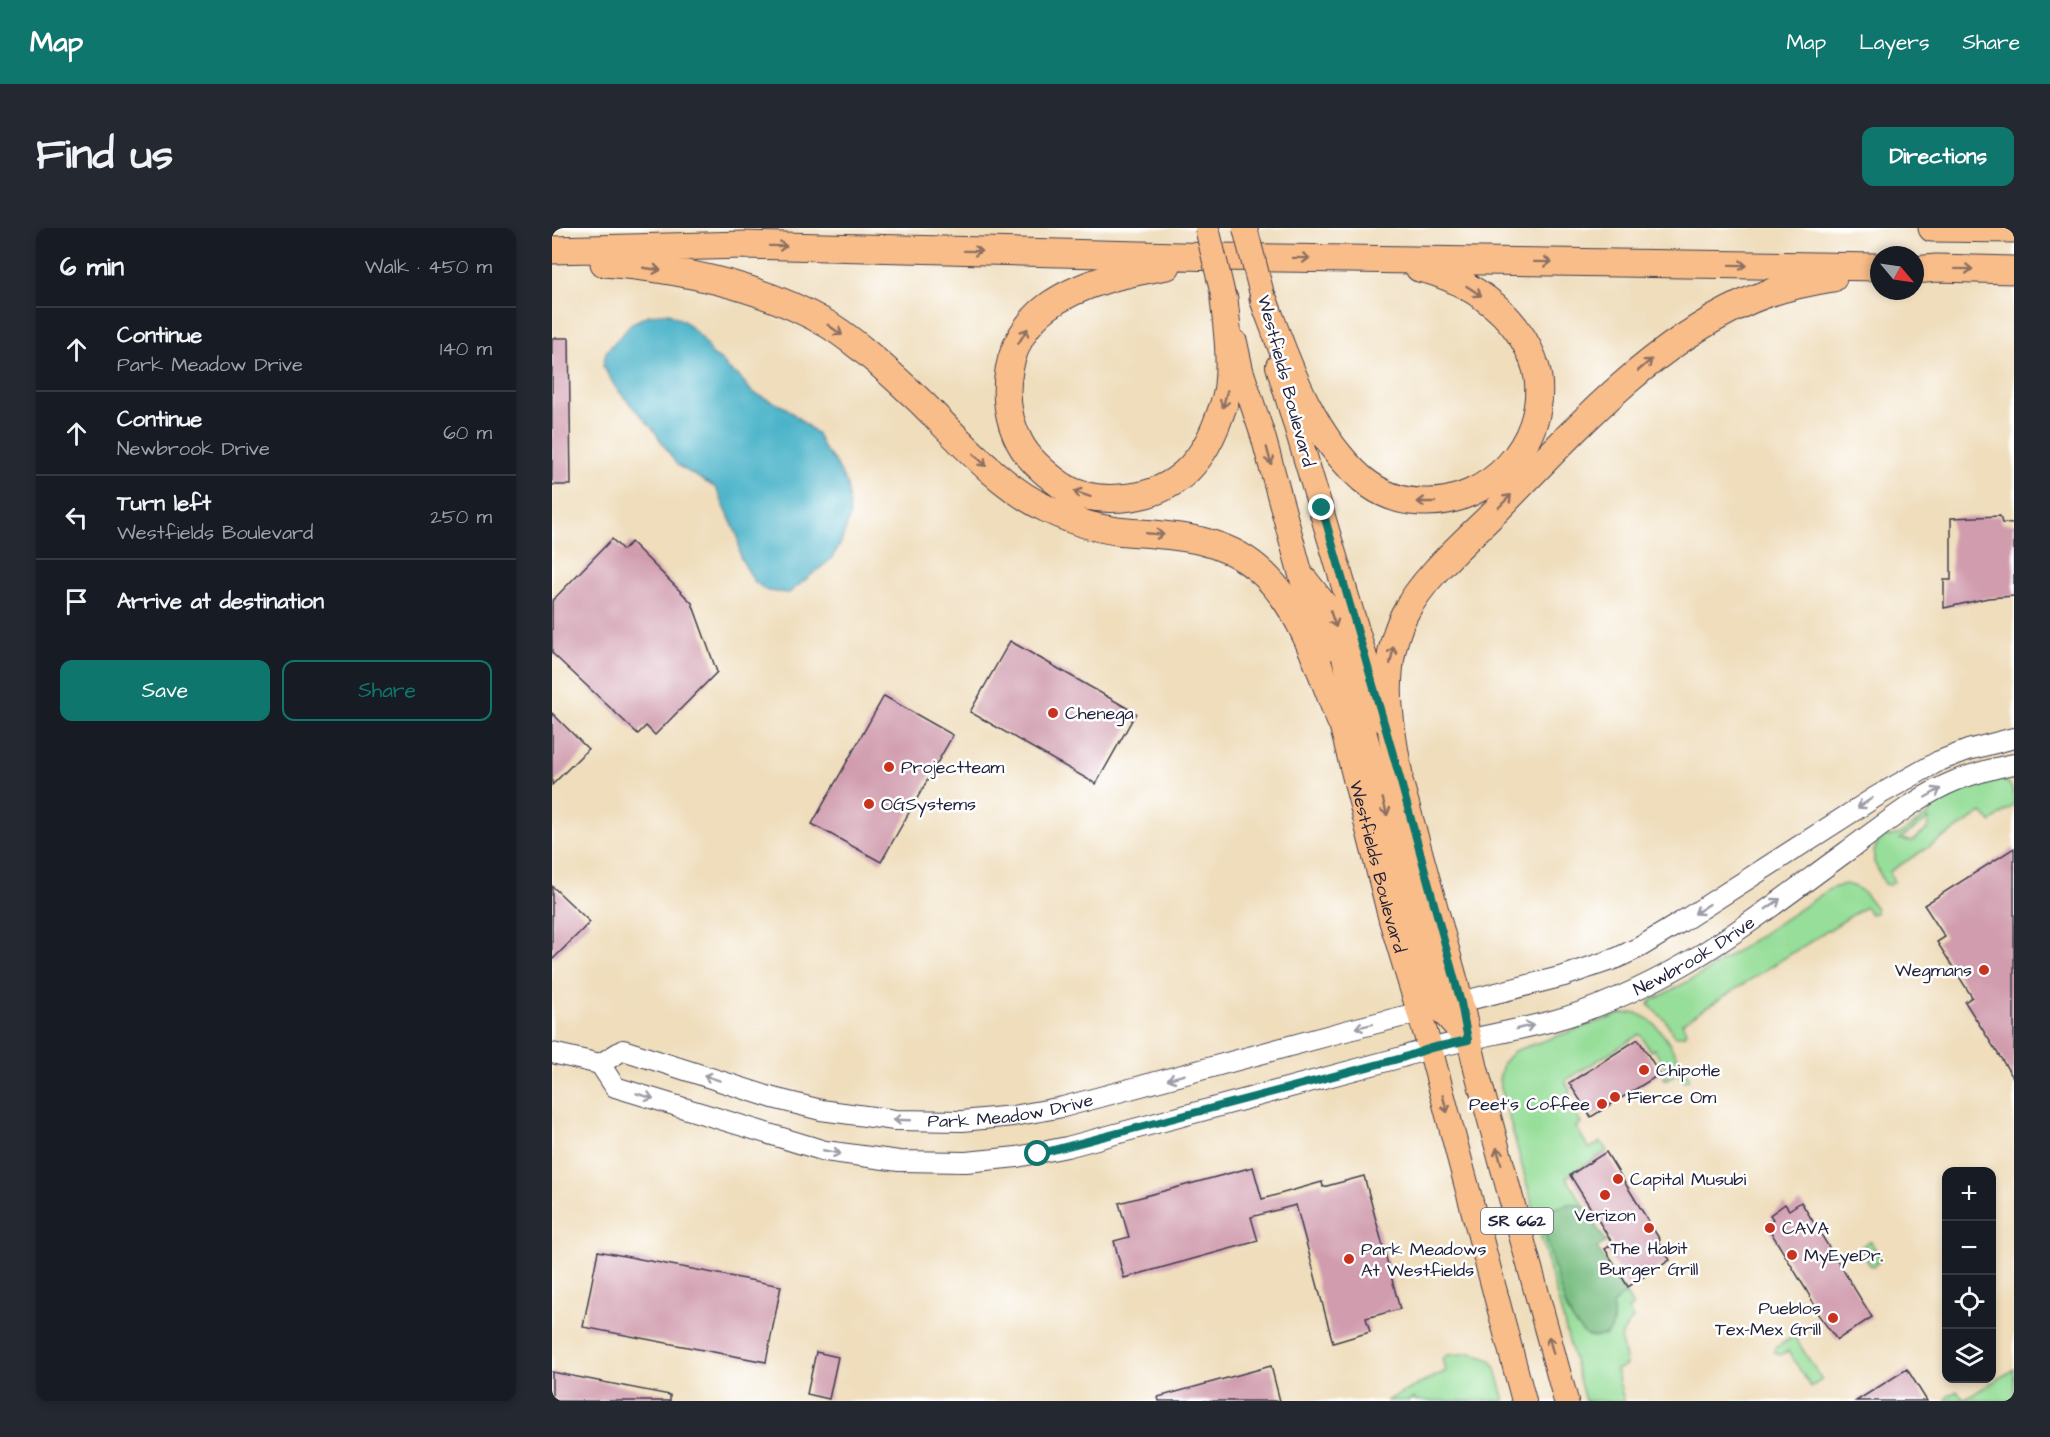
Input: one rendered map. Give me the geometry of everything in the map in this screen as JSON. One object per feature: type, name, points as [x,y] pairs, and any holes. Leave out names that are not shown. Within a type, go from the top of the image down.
[{"type":"highway","points":[[1932,228],[2014,229]]},
{"type":"highway","points":[[552,250],[744,245],[1358,259],[1870,267]]},
{"type":"highway","points":[[1221,256],[1139,271],[1087,286],[1047,308],[1034,321],[1014,352],[1007,384],[1007,400],[1014,430],[1028,455],[1063,486],[1094,497],[1118,499],[1145,494],[1167,486],[1179,477],[1202,455],[1211,440],[1224,404],[1228,388],[1230,360],[1224,299]]},
{"type":"highway","points":[[552,259],[609,263],[713,278],[784,303],[829,326],[864,351],[905,387],[994,473],[1028,499],[1086,524],[1115,530],[1204,540],[1242,557],[1269,579],[1293,610],[1340,720]]},
{"type":"highway","points":[[1263,298],[1295,384],[1337,450],[1362,478],[1380,492],[1411,502],[1452,500],[1481,489],[1505,470],[1523,447],[1535,417],[1538,379],[1527,345],[1504,314],[1478,293],[1450,277],[1408,265],[1358,259]]},
{"type":"highway","points":[[1924,269],[2014,270]]},
{"type":"highway","points":[[1399,775],[1389,724],[1387,699],[1389,668],[1403,616],[1428,580],[1557,447],[1617,389],[1664,350],[1716,317],[1768,293],[1821,280],[1870,274]]},
{"type":"main road","name":"Westfields Boulevard","points":[[1207,228],[1241,370],[1263,436],[1340,720],[1391,920],[1440,1008],[1468,1040],[1566,1401]]},
{"type":"main road","name":"Westfields Boulevard","points":[[1245,228],[1279,367],[1399,775],[1440,1008],[1431,1048],[1524,1401]]},
{"type":"main road","points":[[1300,572],[1332,613],[1440,1008]]},
{"type":"street","name":"Newbrook Drive","points":[[1440,1008],[1588,969],[1640,947],[1887,790],[1939,761],[1968,750],[2014,738]]},
{"type":"street","name":"Newbrook Drive","points":[[600,1064],[615,1087],[825,1151],[899,1161],[966,1162],[1017,1157],[1067,1147],[1402,1058],[1431,1048],[1554,1021],[1589,1009],[1646,984],[1690,960],[1734,932],[1914,804],[1958,780],[2014,764]]},
{"type":"street","name":"Park Meadow Drive","points":[[600,1064],[623,1050],[773,1098],[821,1110],[896,1120],[962,1121],[1013,1116],[1063,1107],[1440,1008]]},
{"type":"street","points":[[552,1053],[600,1064]]},
{"type":"green space","points":[[1998,778],[2003,780],[2012,788],[2014,805],[1991,822],[1982,813],[1889,872],[1894,882],[1890,885],[1885,884],[1874,862],[1877,843],[1886,837],[1901,834],[1929,814],[1936,801],[1969,786]],"holes":[[[1929,819],[1928,829],[1912,841],[1900,839]]]},
{"type":"green space","points":[[1845,884],[1864,893],[1876,909],[1876,913],[1871,914],[1865,907],[1682,1023],[1686,1031],[1685,1035],[1675,1036],[1665,1020],[1650,1006],[1651,1001],[1702,974],[1830,889]]},
{"type":"green space","points":[[1635,1013],[1644,1016],[1660,1030],[1689,1077],[1688,1080],[1684,1081],[1677,1073],[1665,1080],[1663,1077],[1669,1072],[1654,1049],[1650,1051],[1640,1034],[1566,1080],[1570,1090],[1568,1092],[1572,1098],[1568,1101],[1581,1123],[1576,1127],[1589,1149],[1601,1142],[1607,1151],[1566,1177],[1584,1206],[1569,1204],[1541,1219],[1567,1312],[1574,1324],[1605,1336],[1612,1325],[1613,1305],[1620,1297],[1626,1294],[1633,1306],[1628,1309],[1633,1319],[1623,1332],[1621,1340],[1626,1365],[1616,1370],[1624,1401],[1585,1401],[1499,1080],[1503,1063],[1514,1051],[1621,1014]]},
{"type":"green space","points":[[1569,1204],[1584,1206],[1606,1242],[1597,1248],[1626,1294],[1613,1305],[1612,1327],[1607,1334],[1602,1336],[1586,1335],[1574,1323],[1562,1295],[1541,1219],[1552,1209]]},
{"type":"green space","points":[[1871,1242],[1881,1259],[1874,1266],[1870,1265],[1860,1248]]},
{"type":"green space","points":[[1793,1337],[1822,1380],[1811,1387],[1788,1351],[1780,1355],[1774,1352],[1775,1348]]},
{"type":"green space","points":[[1472,1353],[1490,1360],[1495,1366],[1505,1401],[1416,1401],[1414,1398],[1408,1401],[1386,1401],[1446,1371],[1442,1359],[1447,1355]]},
{"type":"green space","points":[[2014,1369],[2014,1400],[2012,1401],[1946,1400],[1948,1396],[1957,1391],[1964,1400],[1991,1383],[1996,1383],[1996,1380]]},
{"type":"water","points":[[669,313],[685,322],[702,338],[712,355],[739,376],[752,392],[786,408],[817,434],[847,485],[850,516],[841,543],[831,559],[789,593],[767,591],[754,581],[740,557],[738,537],[716,488],[677,465],[653,429],[616,388],[603,366],[606,352],[632,323],[649,315]]},
{"type":"building","points":[[552,338],[569,338],[571,485],[552,485]]},
{"type":"building","points":[[2000,516],[2002,523],[2014,524],[2014,596],[1988,598],[1944,608],[1944,580],[1951,580],[1951,518]]},
{"type":"building","points":[[612,539],[623,550],[631,542],[692,603],[717,672],[655,735],[646,726],[638,734],[552,653],[552,601]]},
{"type":"building","name":"Chenega","points":[[1010,641],[1136,713],[1096,784],[970,712]]},
{"type":"building","name":"Projectteam","points":[[884,696],[953,735],[881,862],[812,824]]},
{"type":"building","points":[[552,713],[588,749],[552,785]]},
{"type":"building","name":"Wegmans","points":[[2014,848],[2014,1079],[1965,1002],[1972,997],[1937,942],[1945,937],[1924,905]]},
{"type":"building","points":[[552,886],[590,922],[552,960]]},
{"type":"building","points":[[1638,1039],[1660,1074],[1591,1117],[1569,1083]]},
{"type":"building","points":[[1606,1152],[1670,1260],[1628,1287],[1605,1249],[1613,1244],[1570,1175]]},
{"type":"building","points":[[1253,1167],[1262,1199],[1322,1182],[1323,1187],[1364,1176],[1400,1309],[1366,1318],[1370,1332],[1333,1343],[1296,1205],[1251,1217],[1258,1241],[1124,1278],[1114,1241],[1129,1237],[1119,1203]]},
{"type":"building","points":[[1801,1202],[1872,1317],[1837,1340],[1817,1313],[1805,1288],[1766,1224],[1773,1219],[1770,1215],[1785,1204],[1789,1210]]},
{"type":"building","points":[[598,1251],[781,1286],[766,1362],[583,1327]]},
{"type":"building","points":[[816,1352],[838,1357],[829,1399],[807,1394]]},
{"type":"building","points":[[1271,1366],[1280,1401],[1159,1401],[1158,1397]]},
{"type":"building","points":[[1907,1369],[1927,1401],[1856,1401]]},
{"type":"building","points":[[552,1372],[670,1395],[670,1401],[552,1401]]},
{"type":"place","name":"Chenega","points":[[1053,713]]},
{"type":"place","name":"Projectteam","points":[[889,767]]},
{"type":"place","name":"OGSystems","points":[[869,804]]},
{"type":"place","name":"Wegmans","points":[[1984,970]]},
{"type":"place","name":"Chipotle","points":[[1644,1070]]},
{"type":"place","name":"Fierce Om","points":[[1615,1097]]},
{"type":"place","name":"Peet's Coffee","points":[[1602,1104]]},
{"type":"place","name":"Capital Musubi","points":[[1618,1179]]},
{"type":"place","name":"Verizon","points":[[1605,1195]]},
{"type":"place","name":"The Habit Burger Grill","points":[[1649,1228]]},
{"type":"place","name":"CAVA","points":[[1770,1228]]},
{"type":"place","name":"MyEyeDr.","points":[[1792,1255]]},
{"type":"place","name":"Park Meadows At Westfields","points":[[1349,1259]]},
{"type":"place","name":"Pueblos Tex-Mex Grill","points":[[1833,1318]]},
{"type":"route","points":[[1038,1154],[1468,1040],[1461,1003],[1399,775],[1322,508]]}]
